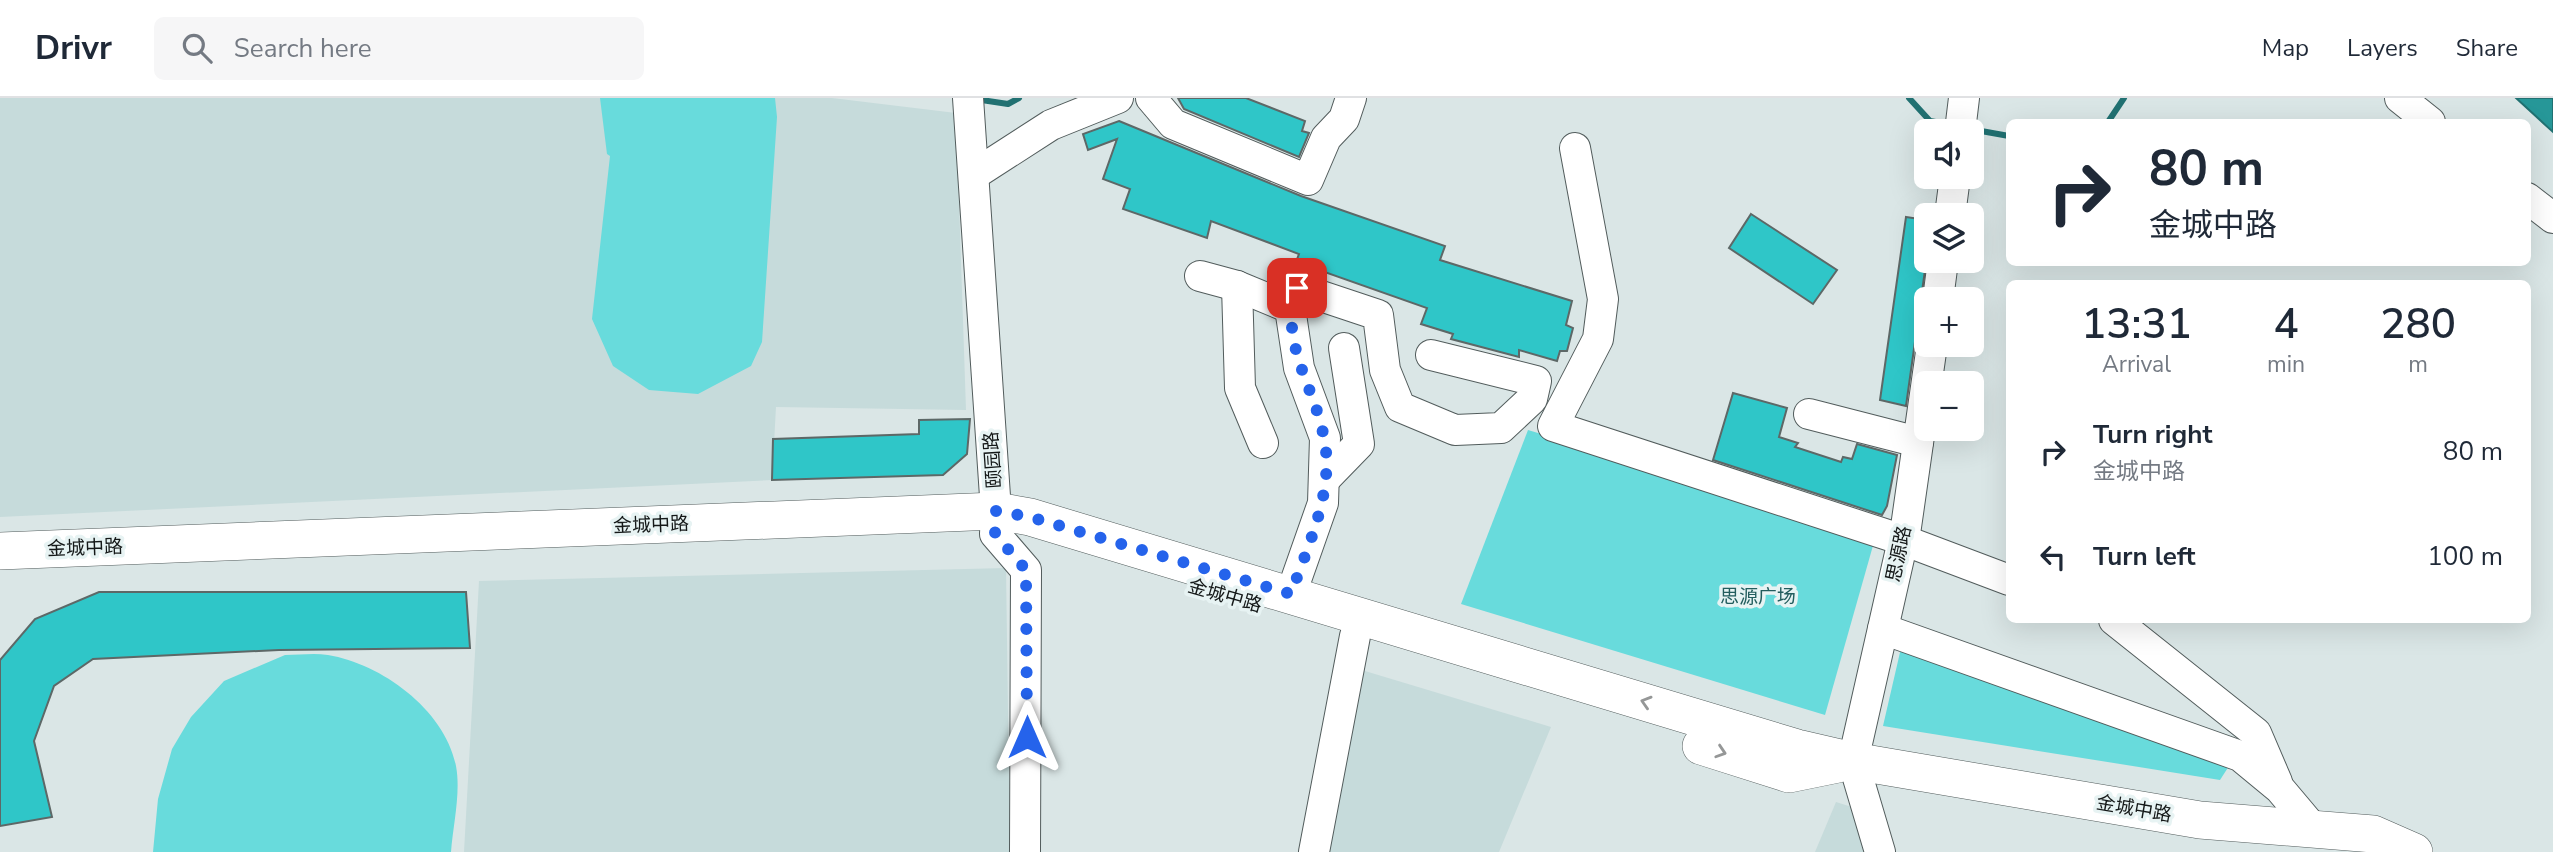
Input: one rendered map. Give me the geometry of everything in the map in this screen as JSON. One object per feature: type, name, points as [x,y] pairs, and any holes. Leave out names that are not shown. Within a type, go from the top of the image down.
[{"type":"main road","name":"金城中路","points":[[0,573],[996,522],[1030,517],[1287,603],[1797,748],[1853,761],[2200,820],[2373,834],[2414,852]]},
{"type":"main road","name":"金城中路","points":[[0,551],[996,522]]},
{"type":"main road","points":[[1287,603],[1355,636],[1789,774],[1853,761]]},
{"type":"street","name":"颐园路","points":[[968,98],[996,522]]},
{"type":"street","points":[[975,174],[1051,125],[1118,98]]},
{"type":"street","points":[[1151,98],[1173,124],[1308,180],[1326,138],[1344,118],[1351,98]]},
{"type":"street","points":[[1961,119],[1964,98]]},
{"type":"street","points":[[2400,98],[2426,119]]},
{"type":"street","points":[[1575,148],[1603,299],[1598,339],[1553,426],[1903,540],[2006,579]]},
{"type":"street","points":[[2531,201],[2553,218]]},
{"type":"street","points":[[1200,276],[1237,286],[1290,308]]},
{"type":"street","points":[[1237,286],[1240,388],[1263,443]]},
{"type":"street","points":[[1287,603],[1324,503],[1325,438],[1299,368],[1290,308],[1297,288],[1378,315],[1385,370],[1400,407],[1455,430],[1501,428],[1532,399],[1536,381],[1431,355]]},
{"type":"street","points":[[1324,480],[1359,444],[1343,348]]},
{"type":"street","name":"思源路","points":[[1853,761],[1903,540],[1930,357]]},
{"type":"street","points":[[1809,414],[1918,442]]},
{"type":"street","points":[[996,522],[1026,570],[1025,852]]},
{"type":"street","points":[[2119,623],[2256,733],[2280,789]]},
{"type":"street","points":[[1883,629],[2240,756],[2280,789],[2312,827]]},
{"type":"street","points":[[1314,852],[1355,636]]},
{"type":"street","points":[[1853,761],[1880,852]]},
{"type":"shaded area","points":[[0,98],[832,98],[956,113],[966,410],[776,407],[772,480],[0,517]]},
{"type":"shaded area","points":[[2516,98],[2553,98],[2553,132]]},
{"type":"shaded area","points":[[1006,568],[1010,852],[464,852],[479,581]]},
{"type":"shaded area","points":[[1355,668],[1551,727],[1499,852],[1326,852]]},
{"type":"shaded area","points":[[1836,802],[1855,808],[1866,852],[1815,852]]},
{"type":"green space","points":[[600,98],[775,98],[777,117],[762,342],[751,366],[698,394],[649,390],[613,366],[592,319],[610,156],[607,154]]},
{"type":"green space","name":"思源广场","points":[[1528,430],[1876,535],[1825,715],[1461,604]]},
{"type":"green space","points":[[1901,648],[2229,766],[2220,780],[1883,726]]},
{"type":"green space","points":[[323,654],[349,660],[389,679],[425,709],[450,746],[456,766],[457,798],[451,852],[153,852],[158,799],[172,749],[191,717],[224,681],[285,655]]},
{"type":"building","points":[[1178,98],[1246,98],[1305,121],[1302,131],[1309,133],[1299,157],[1184,109]]},
{"type":"building","points":[[1119,121],[1301,196],[1445,246],[1440,260],[1572,301],[1566,325],[1573,328],[1567,351],[1560,351],[1557,361],[1519,350],[1519,357],[1451,339],[1453,334],[1421,324],[1427,308],[1296,262],[1299,254],[1211,221],[1207,238],[1123,209],[1130,189],[1103,179],[1117,139],[1088,150],[1083,134]]},
{"type":"building","points":[[1751,214],[1837,270],[1813,304],[1729,248]]},
{"type":"building","points":[[1906,217],[1914,218],[1914,273],[1925,273],[1923,287],[1914,287],[1914,349],[1906,406],[1880,400]]},
{"type":"building","points":[[1733,393],[1787,408],[1779,437],[1798,443],[1795,447],[1841,462],[1843,457],[1852,459],[1857,444],[1897,455],[1887,506],[1882,515],[1713,460]]},
{"type":"building","points":[[970,419],[967,454],[943,475],[772,480],[773,439],[919,434],[919,420]]},
{"type":"building","points":[[99,592],[466,592],[470,648],[279,650],[93,659],[54,686],[34,741],[52,817],[0,826],[0,660],[35,619]]},
{"type":"waterway","points":[[975,99],[1008,104],[1019,98]]},
{"type":"waterway","points":[[1909,98],[1928,119]]},
{"type":"waterway","points":[[2110,119],[2124,98]]},
{"type":"waterway","points":[[1984,132],[2006,135]]},
{"type":"route","points":[[1027,737],[1026,570],[995,534],[996,511],[1030,517],[1291,594],[1324,503],[1325,438],[1299,368],[1290,308],[1297,288]]}]
